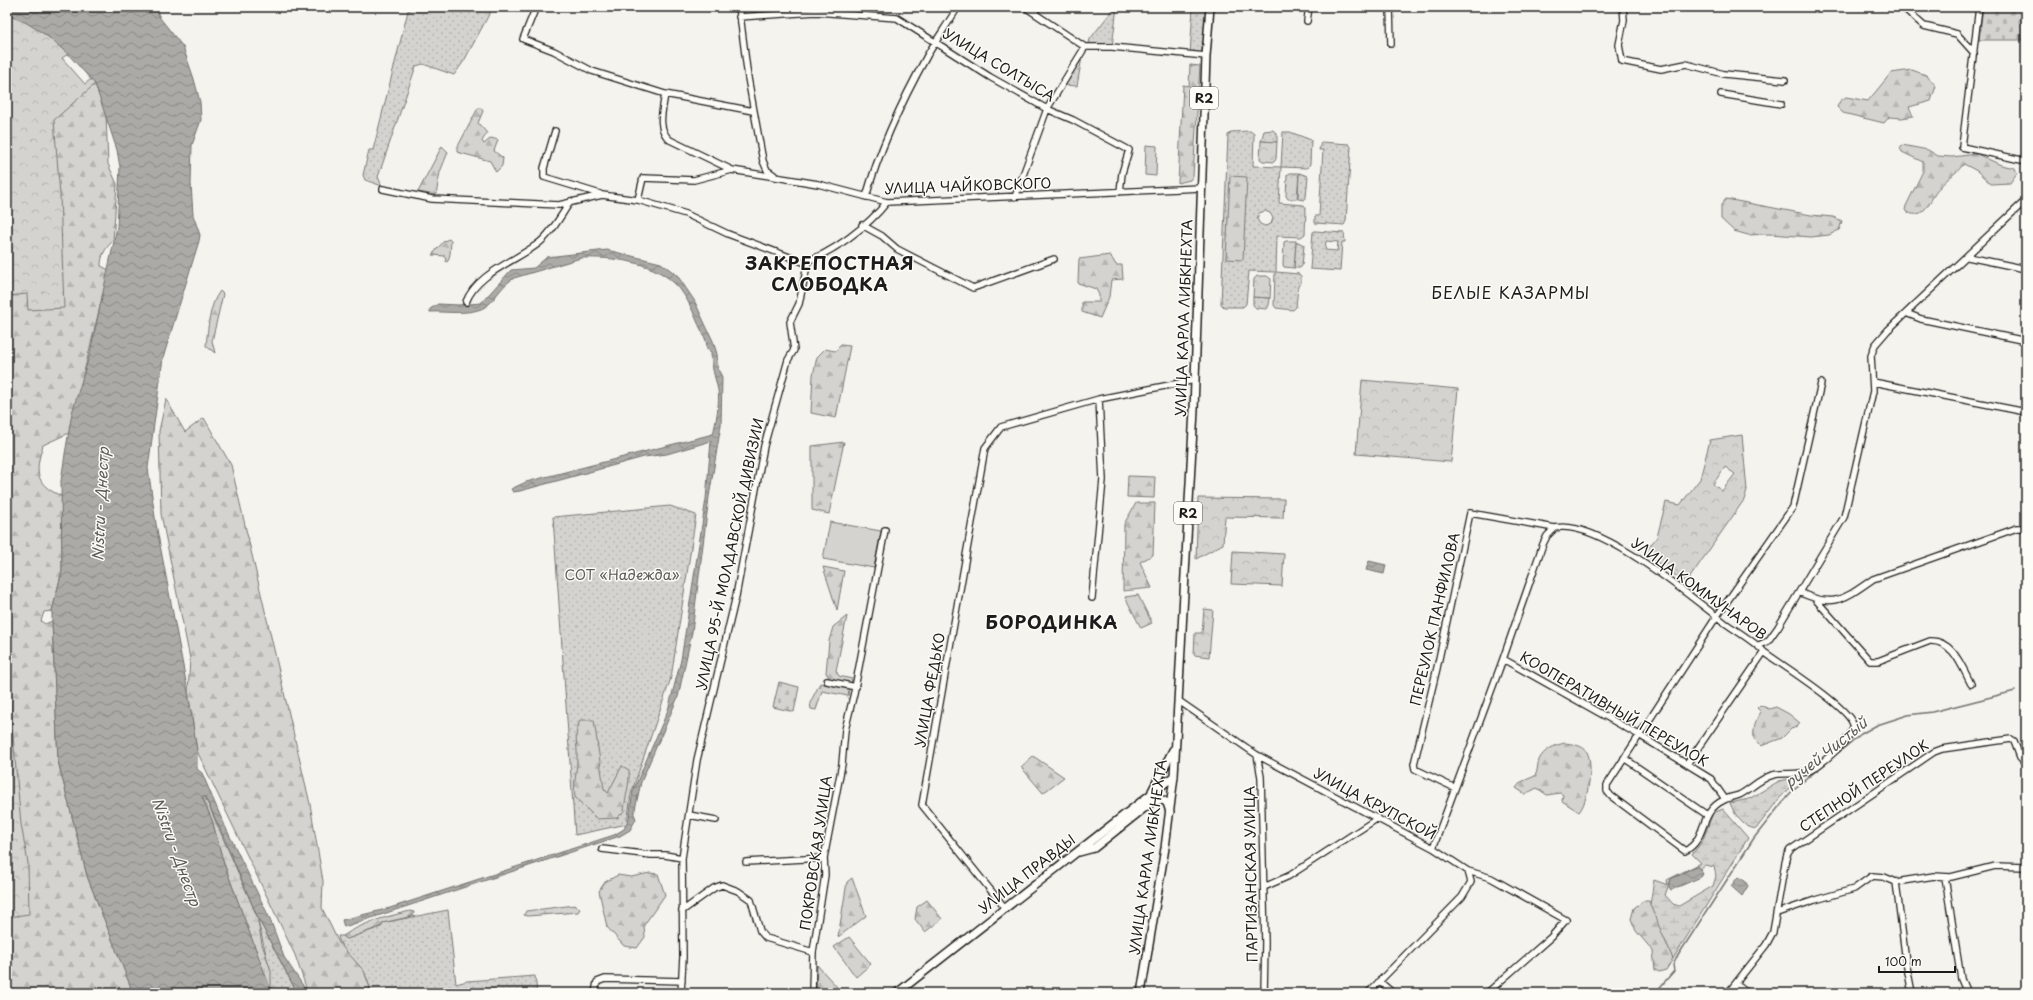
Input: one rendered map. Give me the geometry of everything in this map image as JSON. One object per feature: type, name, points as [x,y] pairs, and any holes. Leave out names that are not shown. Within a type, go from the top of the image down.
[{"type":"main road","name":"УЛИЦА КАРЛА ЛИБКНЕХТА","points":[[1141,993],[1170,812],[1174,776],[1179,701],[1194,380],[1206,56],[1210,7]]},
{"type":"main road","points":[[1149,796],[1163,772],[1176,744]]},
{"type":"main road","name":"УЛИЦА ПРАВДЫ","points":[[897,993],[1174,776]]},
{"type":"main road","points":[[1076,853],[1094,848],[1154,801],[1163,800],[1167,804],[1170,812]]},
{"type":"street","points":[[536,7],[523,39],[554,52],[592,71],[666,94],[753,111]]},
{"type":"street","points":[[739,7],[739,17],[753,111],[763,161],[767,170],[775,176]]},
{"type":"street","points":[[866,198],[879,153],[936,41],[958,7]]},
{"type":"street","points":[[1025,7],[1085,47],[1112,47],[1206,56]]},
{"type":"street","points":[[1035,13],[1037,7]]},
{"type":"street","points":[[1307,21],[1309,7]]},
{"type":"street","points":[[1390,7],[1391,44]]},
{"type":"street","points":[[1623,7],[1624,20],[1619,45],[1622,62],[1661,69],[1686,64],[1724,74],[1785,80]]},
{"type":"street","points":[[1896,7],[1903,8],[1924,26],[1957,34],[1974,53]]},
{"type":"street","points":[[1979,7],[1962,147],[2026,161]]},
{"type":"street","name":"УЛИЦА СОЛТЫСА","points":[[739,17],[816,12],[897,18],[936,41],[990,77],[1046,109],[1074,120],[1129,150],[1122,173],[1120,192]]},
{"type":"street","points":[[1015,197],[1046,109],[1085,47]]},
{"type":"street","points":[[666,94],[661,122],[665,136],[670,140],[732,170]]},
{"type":"street","points":[[1721,94],[1781,104]]},
{"type":"street","points":[[555,130],[544,168],[544,177],[602,195],[638,200],[686,214],[728,234],[797,261],[808,261],[851,236],[887,202]]},
{"type":"street","name":"УЛИЦА ЧАЙКОВСКОГО","points":[[638,200],[643,178],[694,180],[732,170],[818,184],[866,198],[887,202],[1201,188]]},
{"type":"street","points":[[383,189],[432,199],[559,205],[602,195]]},
{"type":"street","points":[[1759,646],[1768,641],[1800,592],[1844,517],[1874,390],[1871,356],[1875,345],[1906,313],[1968,257],[2026,200]]},
{"type":"street","points":[[466,302],[470,291],[504,264],[539,243],[571,201]]},
{"type":"street","points":[[862,225],[882,236],[897,249],[973,288],[1054,259]]},
{"type":"street","points":[[1968,257],[2026,269]]},
{"type":"street","name":"УЛИЦА 95-Й МОЛДАВСКОЙ ДИВИЗИИ","points":[[681,993],[682,858],[697,760],[736,596],[764,446],[788,360],[794,350],[790,322],[799,304],[808,261]]},
{"type":"street","points":[[1906,313],[1921,319],[2026,341]]},
{"type":"street","points":[[1092,598],[1102,480],[1099,399],[1194,380]]},
{"type":"street","points":[[1873,382],[2026,412]]},
{"type":"street","points":[[1707,814],[1624,758],[1717,616],[1793,507],[1821,383]]},
{"type":"street","name":"УЛИЦА ФЕДЬКО","points":[[1005,908],[922,805],[985,448],[1001,427],[1099,399]]},
{"type":"street","name":"ПЕРЕУЛОК ПАНФИЛОВА","points":[[1455,788],[1415,769],[1414,764],[1437,668],[1470,514],[1555,528]]},
{"type":"street","name":"УЛИЦА КОММУНАРОВ","points":[[1555,528],[1572,527],[1610,541],[1647,563],[1837,706],[1853,723],[1853,729],[1847,740],[1809,770],[1794,774],[1772,775],[1739,796],[1725,799],[1711,808],[1707,814],[1698,838],[1686,851],[1611,796],[1607,790],[1607,785],[1624,758]]},
{"type":"street","points":[[1434,848],[1504,659],[1543,544],[1547,536],[1555,528]]},
{"type":"street","points":[[1816,600],[1834,601],[1855,591],[1873,579],[2017,528],[2026,528]]},
{"type":"street","name":"ПОКРОВСКАЯ УЛИЦА","points":[[812,993],[813,952],[825,875],[824,858],[842,764],[844,736],[856,687],[885,530]]},
{"type":"street","points":[[1800,592],[1816,600],[1870,661],[1878,661],[1930,640],[1938,640],[1955,654],[1971,684]]},
{"type":"street","points":[[1687,764],[1764,652]]},
{"type":"street","name":"КООПЕРАТИВНЫЙ ПЕРЕУЛОК","points":[[1504,659],[1639,735],[1711,779],[1725,799]]},
{"type":"street","points":[[827,681],[856,687]]},
{"type":"street","name":"УЛИЦА КРУПСКОЙ","points":[[1179,701],[1257,754],[1434,848],[1468,871],[1491,878],[1566,920],[1551,936],[1487,993]]},
{"type":"street","name":"СТЕПНОЙ ПЕРЕУЛОК","points":[[1777,913],[1785,862],[1790,850],[1934,752],[1942,749],[2011,739],[2014,741],[2020,758],[2026,764]]},
{"type":"street","name":"ПАРТИЗАНСКАЯ УЛИЦА","points":[[1257,754],[1261,777],[1264,886],[1264,993]]},
{"type":"street","points":[[689,815],[716,820]]},
{"type":"street","points":[[1264,886],[1289,876],[1378,818]]},
{"type":"street","points":[[602,849],[651,855],[665,854],[682,858]]},
{"type":"street","points":[[746,862],[824,858]]},
{"type":"street","points":[[1728,993],[1770,939],[1777,913],[1854,889],[1872,876],[1884,877],[1896,882],[1934,876],[1957,876],[1995,866],[2026,867]]},
{"type":"street","points":[[1368,993],[1462,897],[1472,882],[1468,871]]},
{"type":"street","points":[[1945,877],[1962,983],[1967,993]]},
{"type":"street","points":[[1896,882],[1912,993]]},
{"type":"street","points":[[682,911],[714,888],[722,885],[738,891],[751,900],[760,930],[766,938],[813,952]]},
{"type":"street","points":[[595,993],[597,982],[605,980],[682,981]]},
{"type":"street","points":[[1379,981],[1393,993]]},
{"type":"street","points":[[1736,984],[1747,993]]},
{"type":"green space","points":[[409,7],[493,7],[464,61],[454,75],[423,64],[416,66],[378,177],[382,186],[365,180],[363,175],[369,150],[373,150]]},
{"type":"green space","points":[[1115,7],[1117,7],[1112,47],[1088,47],[1090,39]]},
{"type":"green space","points":[[1193,7],[1210,7],[1206,56],[1190,55]]},
{"type":"green space","points":[[1983,7],[2026,7],[2026,40],[1979,40]]},
{"type":"green space","points":[[7,15],[78,86],[95,84],[106,114],[108,164],[117,184],[113,241],[104,252],[101,262],[101,266],[109,270],[69,433],[43,445],[38,469],[39,476],[46,487],[62,496],[62,571],[52,611],[44,612],[41,621],[45,624],[52,621],[58,761],[87,876],[131,986],[125,993],[7,993]]},
{"type":"green space","points":[[7,15],[24,21],[47,36],[68,54],[62,58],[85,84],[91,79],[95,84],[54,120],[60,195],[64,308],[28,310],[27,294],[7,296]]},
{"type":"green space","points":[[1082,57],[1077,86],[1065,85]]},
{"type":"green space","points":[[1190,65],[1200,66],[1193,176],[1190,180],[1178,183],[1183,85],[1189,86]]},
{"type":"green space","points":[[1912,70],[1926,75],[1936,86],[1931,101],[1909,107],[1913,116],[1902,118],[1889,117],[1884,123],[1843,113],[1837,107],[1840,101],[1846,97],[1868,101],[1891,73]]},
{"type":"green space","points":[[478,108],[481,108],[483,111],[478,123],[487,133],[482,141],[484,144],[491,138],[498,140],[494,151],[503,158],[502,166],[496,172],[490,161],[457,152],[457,148]]},
{"type":"green space","points":[[1273,130],[1277,134],[1277,142],[1261,141],[1264,131]]},
{"type":"green space","points":[[1250,131],[1254,134],[1253,166],[1281,167],[1279,203],[1304,205],[1306,208],[1305,234],[1301,237],[1277,236],[1276,272],[1299,274],[1301,276],[1301,283],[1298,286],[1296,307],[1293,310],[1276,308],[1274,305],[1275,272],[1249,271],[1246,304],[1243,307],[1224,307],[1221,304],[1228,135],[1231,132]],"holes":[[[1265,211],[1270,213],[1273,218],[1271,224],[1265,226],[1260,224],[1257,219],[1259,213]]]},
{"type":"green space","points":[[1283,132],[1290,132],[1311,140],[1310,164],[1307,168],[1281,167]]},
{"type":"green space","points":[[1261,141],[1277,142],[1276,159],[1274,162],[1263,161],[1260,159]]},
{"type":"green space","points":[[1321,142],[1349,144],[1351,147],[1346,221],[1344,225],[1315,223],[1315,216],[1319,216],[1323,150],[1319,150]]},
{"type":"green space","points":[[1146,145],[1157,146],[1156,176],[1145,175]]},
{"type":"green space","points":[[1902,145],[1928,150],[1938,156],[1952,157],[1977,154],[2001,165],[2015,168],[2017,173],[2010,183],[1991,184],[1977,171],[1964,164],[1940,187],[1923,211],[1917,214],[1912,214],[1905,210],[1923,171],[1923,162],[1902,152],[1900,148]]},
{"type":"green space","points":[[442,146],[448,152],[440,172],[436,195],[418,192]]},
{"type":"green space","points":[[1290,173],[1299,173],[1297,199],[1288,199],[1286,196],[1287,175]]},
{"type":"green space","points":[[1299,173],[1308,176],[1306,197],[1304,200],[1298,199]]},
{"type":"green space","points":[[1230,176],[1247,177],[1243,260],[1226,259]]},
{"type":"green space","points":[[1726,199],[1811,215],[1833,217],[1842,221],[1839,230],[1829,235],[1811,237],[1770,234],[1748,235],[1734,231],[1721,219],[1721,205]]},
{"type":"green space","points":[[1313,232],[1344,233],[1345,242],[1342,242],[1340,271],[1310,269]],"holes":[[[1326,241],[1338,242],[1337,251],[1325,250]]]},
{"type":"green space","points":[[449,239],[451,241],[448,261],[446,262],[445,256],[432,255],[444,241]]},
{"type":"green space","points":[[1296,241],[1304,245],[1302,266],[1300,268],[1294,268]]},
{"type":"green space","points":[[1296,241],[1294,268],[1284,267],[1283,265],[1284,242]]},
{"type":"green space","points":[[1110,255],[1116,265],[1122,265],[1123,279],[1111,280],[1109,297],[1100,318],[1082,312],[1082,302],[1099,302],[1099,295],[1096,289],[1078,283],[1079,259]]},
{"type":"green space","points":[[1257,276],[1267,276],[1271,279],[1270,298],[1253,297],[1254,279]]},
{"type":"green space","points":[[220,291],[223,294],[212,341],[215,353],[206,346],[211,310]]},
{"type":"green space","points":[[1253,297],[1270,298],[1267,309],[1256,308],[1253,305]]},
{"type":"green space","points":[[841,345],[850,346],[836,418],[811,413],[813,375],[817,357],[825,349],[835,351]]},
{"type":"green space","points":[[1362,380],[1458,389],[1451,462],[1356,454]]},
{"type":"green space","points":[[166,399],[185,432],[204,418],[231,465],[310,804],[323,881],[322,908],[339,943],[364,971],[370,988],[369,993],[308,993],[295,955],[197,751],[188,692],[190,659],[161,514],[159,431]]},
{"type":"green space","points":[[1742,435],[1747,490],[1744,500],[1686,583],[1644,553],[1657,537],[1666,502],[1680,505],[1700,479],[1710,440]],"holes":[[[1725,467],[1735,474],[1722,491],[1713,484]]]},
{"type":"green space","points":[[844,442],[829,514],[812,510],[812,446]]},
{"type":"green space","points":[[1128,476],[1155,477],[1154,498],[1127,497]]},
{"type":"green space","points":[[1198,498],[1284,499],[1283,518],[1225,517],[1223,544],[1196,559]]},
{"type":"green space","points":[[1136,503],[1155,503],[1153,555],[1140,562],[1152,588],[1123,591],[1124,524]]},
{"type":"green space","name":"СОТ «Надежда»","points":[[670,506],[696,515],[671,678],[631,794],[627,824],[575,835],[553,517]]},
{"type":"green space","points":[[830,522],[881,531],[874,568],[823,559]]},
{"type":"green space","points":[[1233,551],[1284,554],[1282,586],[1231,584]]},
{"type":"green space","points":[[823,567],[844,571],[837,610]]},
{"type":"green space","points":[[1138,595],[1152,623],[1141,628],[1125,597]]},
{"type":"green space","points":[[1204,609],[1213,610],[1209,657],[1194,655],[1195,633],[1202,633]]},
{"type":"green space","points":[[847,616],[836,671],[839,676],[852,679],[851,683],[830,679],[826,673],[829,641],[833,627]]},
{"type":"green space","points":[[7,670],[21,824],[28,863],[29,914],[7,917]]},
{"type":"green space","points":[[779,682],[799,687],[794,712],[773,707]]},
{"type":"green space","points":[[820,683],[849,689],[848,696],[822,691],[816,710],[811,709],[810,703]]},
{"type":"green space","points":[[1760,705],[1769,709],[1776,707],[1789,714],[1800,723],[1782,738],[1761,746],[1754,739],[1755,724],[1761,712],[1757,708]]},
{"type":"green space","points":[[580,720],[594,720],[604,789],[608,793],[622,766],[629,770],[629,780],[624,811],[617,818],[597,819],[575,797],[574,788],[577,765],[576,736]]},
{"type":"green space","points":[[1565,743],[1577,745],[1583,748],[1587,752],[1589,758],[1589,783],[1585,800],[1579,812],[1562,801],[1563,795],[1560,793],[1547,795],[1537,788],[1525,794],[1516,788],[1521,782],[1535,776],[1539,760],[1543,753],[1557,745]]},
{"type":"green space","points":[[1033,756],[1064,777],[1043,793],[1021,767]]},
{"type":"green space","points":[[1800,777],[1778,800],[1756,829],[1743,823],[1734,812],[1730,803],[1749,799],[1779,781]]},
{"type":"green space","points":[[202,796],[205,797],[257,916],[262,944],[271,971],[271,992],[223,861],[212,820]]},
{"type":"green space","points":[[1723,809],[1748,838],[1673,959],[1650,905],[1654,880],[1668,885],[1667,880],[1701,863],[1692,854],[1702,842],[1713,813]],"holes":[[[1705,865],[1714,867],[1716,876],[1713,886],[1679,906],[1673,904],[1665,895],[1671,879],[1696,866],[1700,869]]]},
{"type":"green space","points":[[650,873],[658,874],[665,895],[644,925],[645,937],[637,948],[624,946],[607,927],[599,891],[605,882],[618,875],[631,877]]},
{"type":"green space","points":[[852,878],[866,916],[838,937],[847,882]]},
{"type":"green space","points":[[927,900],[942,919],[925,932],[915,919],[917,907]]},
{"type":"green space","points":[[1643,901],[1649,901],[1673,959],[1666,970],[1659,972],[1655,970],[1653,951],[1636,931],[1631,919],[1634,908]]},
{"type":"green space","points":[[575,905],[580,909],[578,912],[528,916],[524,915],[526,911]]},
{"type":"green space","points":[[448,910],[456,984],[467,981],[535,976],[537,993],[369,993],[369,984],[366,977],[362,970],[345,951],[338,936],[343,936],[347,939],[381,927],[382,923]]},
{"type":"green space","points":[[410,911],[414,912],[413,916],[382,923],[382,926],[347,939],[343,936],[367,924]]},
{"type":"green space","points":[[257,916],[297,993],[271,992],[268,963]]},
{"type":"green space","points":[[849,937],[871,964],[856,977],[834,947]]},
{"type":"green space","points":[[817,965],[837,987],[824,993],[816,993]]},
{"type":"water","name":"Nistru - Днестр","points":[[7,7],[155,7],[160,18],[183,47],[194,79],[200,102],[201,120],[192,145],[191,184],[193,215],[200,235],[163,358],[148,468],[156,524],[188,692],[197,751],[197,769],[202,773],[222,820],[270,919],[284,957],[308,993],[297,993],[257,916],[205,797],[202,797],[212,820],[223,861],[272,993],[133,993],[87,876],[58,761],[52,611],[62,571],[61,481],[65,454],[72,413],[90,353],[117,227],[120,167],[117,150],[95,84],[68,54],[46,35],[25,22],[7,15]]},
{"type":"water","points":[[607,250],[661,263],[677,275],[694,300],[713,341],[717,354],[718,369],[722,377],[721,425],[709,497],[692,632],[678,697],[641,782],[634,814],[636,819],[630,830],[620,836],[344,927],[342,920],[390,908],[614,835],[624,829],[629,819],[633,791],[668,710],[681,660],[706,499],[711,441],[667,454],[644,457],[520,491],[513,492],[511,489],[526,482],[713,434],[717,412],[718,390],[712,367],[711,352],[707,349],[705,338],[690,306],[684,295],[673,282],[664,275],[642,265],[605,258],[581,258],[514,278],[490,303],[478,310],[470,312],[430,312],[430,309],[438,304],[458,305],[481,303],[511,270],[534,268],[547,257]]},
{"type":"water","points":[[1369,561],[1386,565],[1384,574],[1366,570]]},
{"type":"water","points":[[1696,866],[1703,874],[1701,877],[1671,890],[1669,887],[1671,879]]},
{"type":"water","points":[[1738,877],[1745,881],[1748,886],[1742,896],[1731,886]]},
{"type":"waterway","name":"ручей Чистый","points":[[1655,993],[1674,971],[1673,965],[1677,957],[1754,838],[1794,789],[1861,734],[1877,725],[1908,715],[1932,712],[2015,691]]},
{"type":"district","name":"ЗАКРЕПОСТНАЯ СЛОБОДКА","points":[[830,274]]},
{"type":"district","name":"БЕЛЫЕ КАЗАРМЫ","points":[[1511,293]]},
{"type":"district","name":"БОРОДИНКА","points":[[1052,623]]}]
